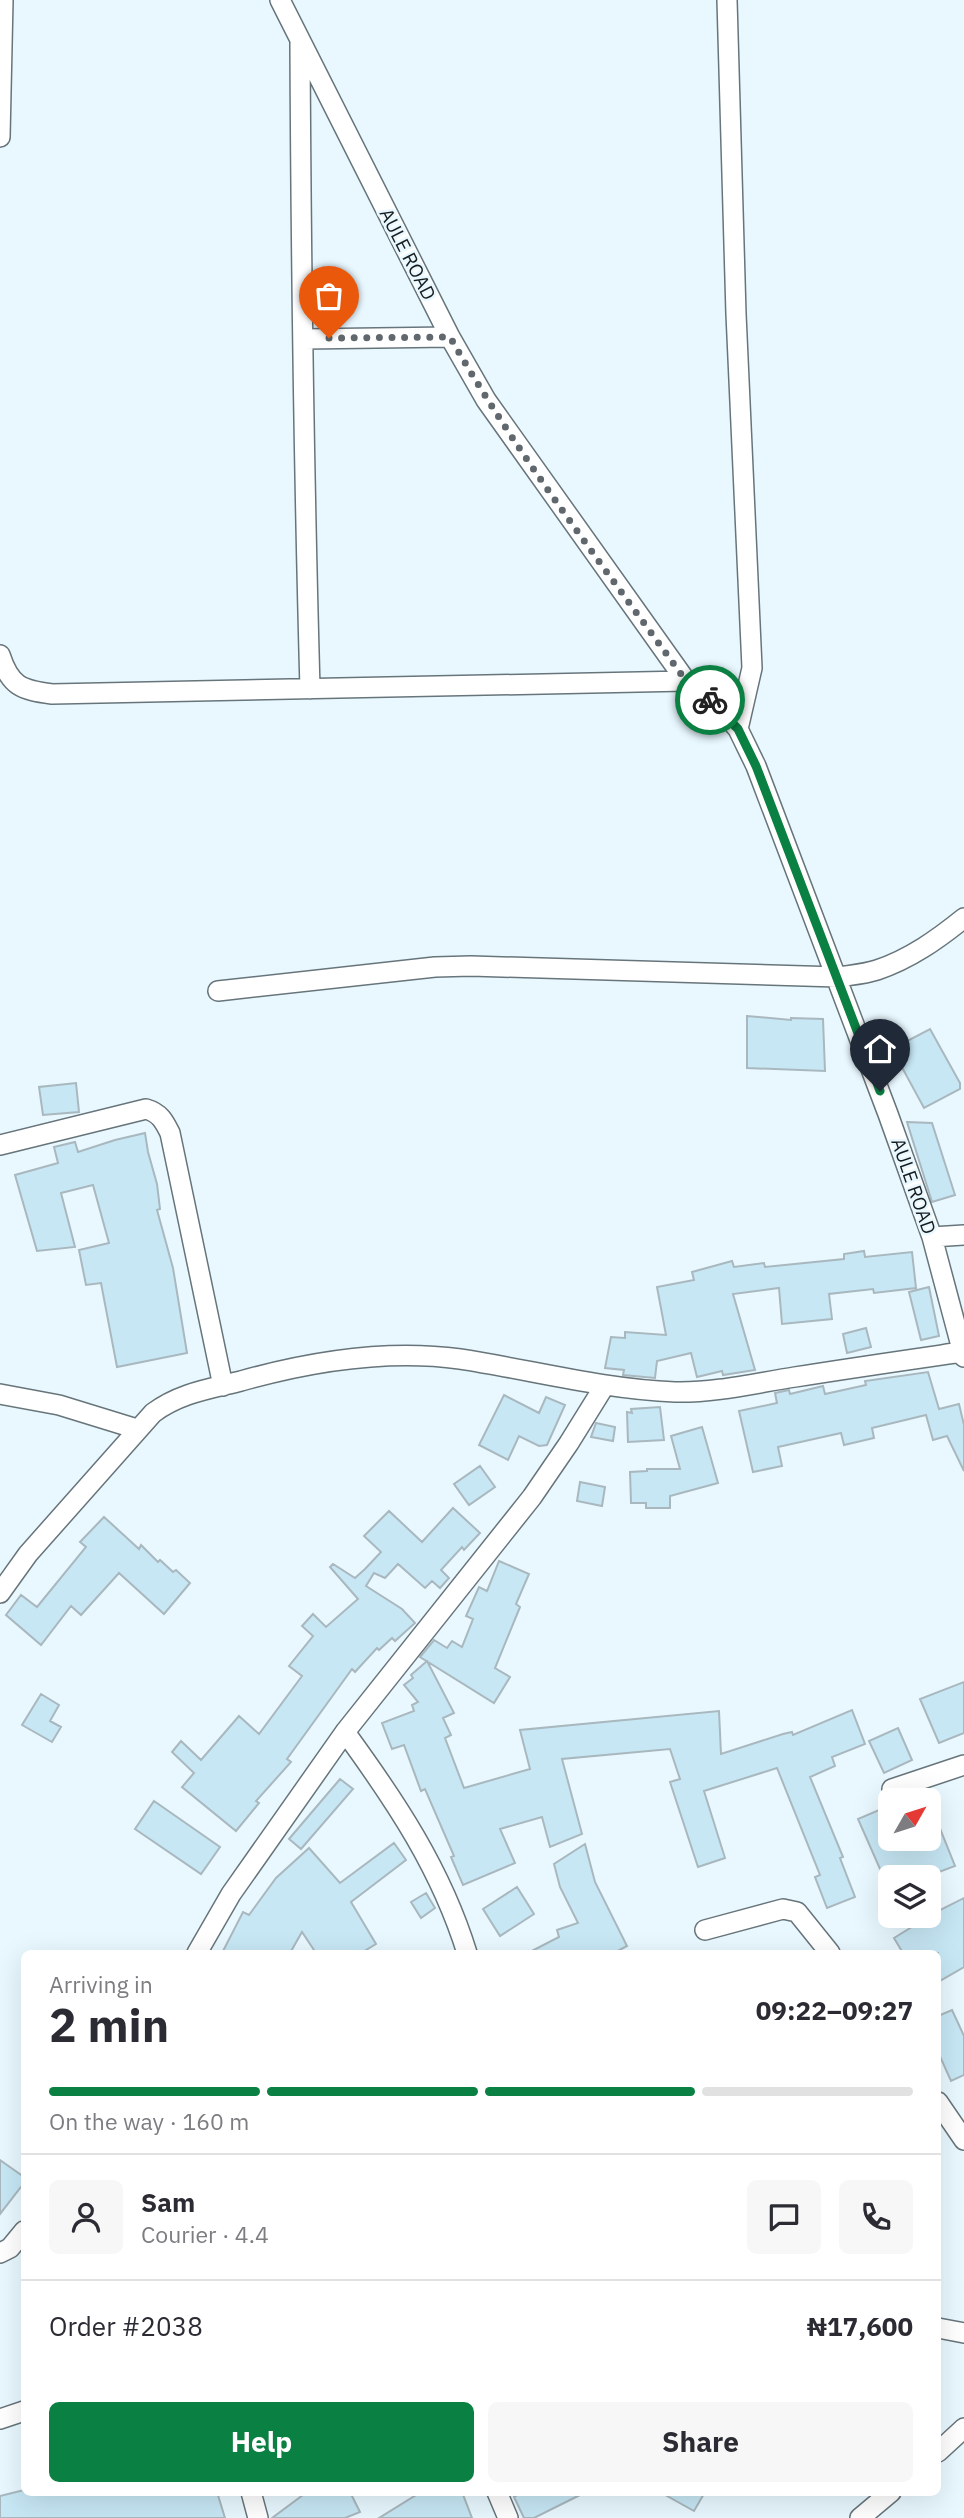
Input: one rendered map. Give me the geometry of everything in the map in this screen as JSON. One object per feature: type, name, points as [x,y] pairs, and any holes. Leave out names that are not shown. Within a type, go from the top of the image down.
[{"type":"street","points":[[0,137],[4,0]]},
{"type":"street","name":"AULE ROAD","points":[[280,0],[450,337],[486,400],[686,681],[716,704],[738,729],[756,766],[838,977],[932,1237],[963,1355]]},
{"type":"street","points":[[727,0],[736,300],[752,668],[738,729]]},
{"type":"street","points":[[299,40],[303,419],[310,689]]},
{"type":"street","points":[[304,339],[450,337]]},
{"type":"street","points":[[0,655],[11,680],[27,691],[52,694],[686,681]]},
{"type":"street","points":[[218,991],[435,967],[471,966],[838,977],[876,970],[905,957],[939,938],[964,918]]},
{"type":"street","points":[[0,1145],[146,1109],[156,1112],[164,1120],[170,1133],[223,1386]]},
{"type":"street","points":[[932,1237],[964,1234]]},
{"type":"street","points":[[0,1593],[28,1554],[153,1413],[168,1402],[188,1393],[278,1370],[368,1356],[406,1356],[460,1359],[605,1385],[676,1392],[963,1355]]},
{"type":"street","points":[[199,1950],[231,1894],[345,1732],[532,1497],[605,1385]]},
{"type":"street","points":[[0,1394],[59,1405],[137,1429]]},
{"type":"street","points":[[345,1732],[395,1801],[413,1831],[446,1896],[466,1950]]},
{"type":"street","points":[[895,1788],[964,1765]]},
{"type":"street","points":[[705,1930],[783,1909],[797,1912],[828,1950]]},
{"type":"street","points":[[941,2106],[964,2140]]},
{"type":"street","points":[[0,2253],[10,2248],[21,2235]]},
{"type":"street","points":[[941,2329],[964,2333]]},
{"type":"street","points":[[0,2419],[21,2412]]},
{"type":"street","points":[[941,2449],[964,2428]]},
{"type":"street","points":[[252,2496],[258,2518]]},
{"type":"street","points":[[499,2496],[508,2518]]},
{"type":"street","points":[[859,2518],[886,2496]]},
{"type":"building","points":[[747,1016],[791,1020],[823,1019],[825,1071],[747,1068]]},
{"type":"building","points":[[930,1029],[960,1083],[960,1089],[924,1108],[892,1049]]},
{"type":"building","points":[[76,1083],[79,1112],[43,1115],[39,1087]]},
{"type":"building","points":[[907,1122],[932,1123],[955,1195],[932,1202]]},
{"type":"building","points":[[145,1133],[157,1184],[160,1209],[157,1210],[173,1268],[187,1353],[117,1367],[101,1283],[86,1285],[79,1250],[109,1243],[93,1185],[61,1193],[75,1247],[37,1251],[15,1175],[58,1163],[54,1147],[75,1142],[78,1152]]},
{"type":"building","points":[[864,1251],[865,1257],[912,1252],[916,1288],[829,1294],[832,1319],[782,1324],[779,1288],[733,1294],[755,1370],[723,1375],[722,1371],[697,1377],[691,1353],[657,1361],[655,1378],[623,1375],[624,1370],[605,1368],[611,1337],[625,1338],[625,1332],[666,1335],[657,1287],[694,1280],[692,1272],[732,1261],[734,1267],[764,1263],[765,1267],[844,1259],[844,1254]]},
{"type":"building","points":[[929,1287],[939,1336],[921,1340],[909,1292]]},
{"type":"building","points":[[866,1328],[871,1347],[847,1353],[843,1334]]},
{"type":"building","points":[[928,1372],[939,1409],[959,1404],[964,1425],[964,1471],[947,1436],[933,1440],[926,1415],[872,1428],[874,1438],[844,1445],[841,1433],[778,1447],[782,1466],[753,1472],[739,1411],[777,1403],[775,1393],[789,1390],[790,1394],[823,1386],[825,1394],[866,1385],[865,1381]]},
{"type":"building","points":[[504,1395],[539,1413],[546,1397],[565,1405],[547,1445],[539,1446],[519,1436],[508,1460],[479,1445]]},
{"type":"building","points":[[660,1407],[664,1440],[628,1442],[627,1412],[632,1413],[631,1409]]},
{"type":"building","points":[[596,1423],[615,1427],[613,1441],[591,1437]]},
{"type":"building","points":[[702,1427],[718,1483],[670,1496],[670,1508],[646,1508],[646,1503],[631,1503],[630,1472],[680,1469],[671,1436]]},
{"type":"building","points":[[480,1466],[495,1487],[469,1505],[454,1484]]},
{"type":"building","points":[[580,1482],[605,1487],[602,1506],[577,1501]]},
{"type":"building","points":[[453,1508],[480,1533],[464,1550],[462,1547],[441,1570],[449,1578],[440,1588],[432,1581],[425,1588],[398,1564],[385,1578],[374,1573],[366,1586],[402,1609],[415,1623],[395,1641],[392,1638],[379,1650],[377,1648],[355,1672],[352,1669],[287,1759],[291,1762],[256,1801],[259,1803],[236,1831],[182,1787],[194,1773],[172,1752],[181,1741],[201,1760],[239,1716],[259,1734],[302,1676],[289,1666],[313,1636],[302,1626],[313,1614],[326,1627],[358,1599],[330,1567],[333,1564],[355,1578],[365,1569],[381,1552],[364,1536],[389,1511],[422,1542]]},
{"type":"building","points":[[104,1517],[139,1549],[141,1545],[158,1562],[160,1560],[173,1572],[176,1570],[190,1583],[164,1614],[119,1573],[81,1615],[71,1606],[41,1645],[6,1615],[21,1595],[37,1607],[86,1547],[80,1542]]},
{"type":"building","points":[[499,1561],[529,1574],[516,1604],[520,1607],[495,1668],[510,1677],[494,1703],[420,1657],[434,1640],[447,1648],[452,1641],[462,1647],[473,1619],[466,1616],[479,1587],[487,1591]]},
{"type":"building","points":[[427,1661],[454,1713],[443,1718],[451,1735],[445,1738],[464,1788],[530,1769],[520,1730],[719,1711],[721,1754],[783,1734],[792,1732],[793,1735],[852,1710],[865,1744],[832,1757],[835,1766],[810,1777],[843,1857],[840,1858],[855,1897],[827,1908],[815,1877],[820,1875],[777,1768],[704,1791],[725,1858],[698,1867],[670,1782],[680,1779],[670,1749],[562,1759],[582,1834],[550,1847],[542,1817],[500,1829],[515,1863],[463,1885],[451,1857],[454,1856],[425,1789],[421,1791],[404,1745],[392,1749],[382,1723],[414,1711],[412,1705],[418,1702],[404,1685]]},
{"type":"building","points":[[964,1682],[964,1733],[939,1743],[920,1699]]},
{"type":"building","points":[[41,1694],[59,1705],[50,1721],[61,1727],[52,1742],[22,1725]]},
{"type":"building","points":[[898,1728],[912,1760],[884,1773],[869,1741]]},
{"type":"building","points":[[340,1779],[353,1789],[301,1849],[289,1839]]},
{"type":"building","points":[[154,1801],[220,1847],[201,1874],[135,1829]]},
{"type":"building","points":[[878,1810],[878,1852],[942,1852],[942,1834],[955,1866],[941,1871],[941,1865],[878,1865],[858,1819]]},
{"type":"building","points":[[394,1843],[406,1860],[351,1902],[376,1944],[366,1950],[314,1950],[302,1932],[292,1950],[224,1950],[243,1912],[249,1915],[276,1878],[309,1848],[340,1883]]},
{"type":"building","points":[[585,1844],[595,1882],[627,1946],[620,1950],[534,1950],[559,1937],[557,1930],[578,1923],[560,1887],[554,1864]]},
{"type":"building","points":[[517,1887],[534,1914],[500,1936],[483,1909]]},
{"type":"building","points":[[426,1893],[435,1908],[421,1918],[411,1902]]},
{"type":"building","points":[[964,1898],[964,1967],[941,1980],[941,1950],[901,1950],[894,1938],[910,1928],[941,1928],[941,1910]]},
{"type":"building","points":[[952,2010],[964,2036],[964,2075],[951,2081],[941,2059],[941,2015]]},
{"type":"building","points":[[0,2160],[21,2175],[21,2187],[0,2214]]},
{"type":"building","points":[[21,2491],[21,2496],[218,2496],[225,2518],[0,2518],[0,2496]]},
{"type":"building","points":[[302,2496],[352,2496],[360,2512],[345,2518],[272,2518]]},
{"type":"building","points":[[415,2496],[464,2496],[472,2518],[379,2518]]},
{"type":"building","points":[[578,2496],[534,2518],[524,2518],[514,2497]]},
{"type":"building","points":[[667,2496],[703,2496],[694,2511]]},
{"type":"way so far","points":[[329,338],[450,337],[486,400],[541,480],[686,681],[710,700]]},
{"type":"route","points":[[710,700],[738,729],[756,766],[880,1091]]}]
